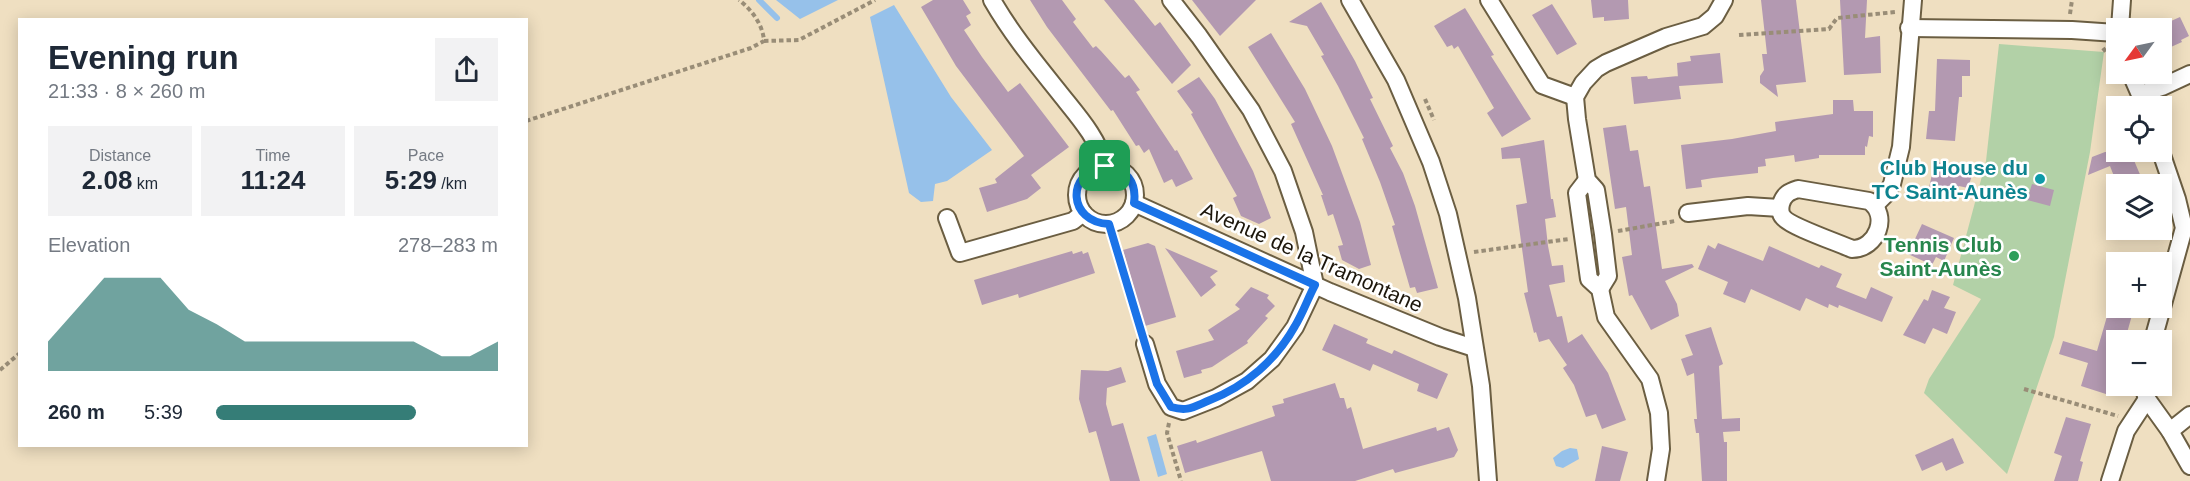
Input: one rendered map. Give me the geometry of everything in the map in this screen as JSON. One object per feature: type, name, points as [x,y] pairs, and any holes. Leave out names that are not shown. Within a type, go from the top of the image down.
[{"type":"street","points":[[992,0],[1009,29],[1084,124],[1099,147],[1105,166]]},
{"type":"street","points":[[1145,344],[1157,384],[1171,407],[1183,411],[1216,398],[1247,381],[1272,359],[1295,327],[1315,285],[1304,232],[1283,171],[1251,110],[1200,36],[1171,0]]},
{"type":"street","points":[[1350,0],[1396,80],[1431,162],[1448,214],[1467,298],[1481,386],[1486,481]]},
{"type":"street","points":[[1489,0],[1542,84],[1575,97]]},
{"type":"street","points":[[1656,481],[1661,449],[1659,413],[1650,379],[1606,317],[1600,289],[1608,276],[1596,190],[1587,180],[1576,119],[1575,97],[1583,82],[1596,69],[1666,37],[1703,26],[1715,16],[1724,0]]},
{"type":"street","points":[[2121,18],[2122,0]]},
{"type":"street","points":[[1875,205],[1892,184],[1901,147],[1911,13],[2106,32]]},
{"type":"street","points":[[2148,96],[2190,74]]},
{"type":"street","points":[[2156,330],[2184,228],[2164,162]]},
{"type":"street","points":[[1105,166],[1114,167],[1129,177],[1133,185],[1134,203],[1124,217],[1109,224],[1099,223],[1083,213],[1078,204],[1078,186],[1088,171],[1105,166]]},
{"type":"street","points":[[1798,189],[1862,198],[1875,205],[1879,217],[1878,231],[1870,243],[1857,249],[1791,224],[1783,217],[1780,208],[1788,192],[1798,189]]},
{"type":"street","name":"Avenue de la Tramontane","points":[[1134,203],[1315,285],[1440,337],[1474,348]]},
{"type":"street","points":[[1688,213],[1748,206],[1780,208]]},
{"type":"street","points":[[947,218],[960,253],[1073,221],[1083,213]]},
{"type":"street","points":[[2110,481],[2126,431],[2143,396]]},
{"type":"street","points":[[2148,396],[2190,466]]},
{"type":"street","points":[[2170,431],[2190,415]]},
{"type":"path","points":[[739,0],[748,7],[763,31],[764,41]]},
{"type":"path","points":[[528,120],[752,48],[764,41],[799,40],[875,0]]},
{"type":"path","points":[[1739,35],[1829,29],[1837,18],[1911,13]]},
{"type":"path","points":[[1109,224],[1145,344]]},
{"type":"path","points":[[0,370],[18,355]]},
{"type":"path","points":[[2024,389],[2133,420]]},
{"type":"path","points":[[1171,407],[1167,433],[1181,481]]},
{"type":"green space","name":"Tennis Club Saint-Aunès","points":[[1999,44],[2104,52],[2090,152],[2054,337],[2007,474],[1924,393],[1929,379],[1981,299],[1953,285],[1986,161]]},
{"type":"water","points":[[776,0],[838,0],[800,19]]},
{"type":"water","points":[[894,5],[951,97],[992,150],[947,181],[935,184],[933,201],[921,202],[909,193],[870,17]]},
{"type":"water","points":[[1156,434],[1167,474],[1158,477],[1147,437]]},
{"type":"water","points":[[1570,448],[1577,449],[1579,459],[1563,468],[1556,466],[1553,458]]},
{"type":"building","points":[[933,0],[963,0],[971,13],[966,16],[971,25],[964,30],[982,57],[1008,92],[1020,83],[1069,147],[1031,175],[1041,188],[1027,199],[987,212],[979,188],[997,183],[995,179],[1024,156],[956,66],[921,7]]},
{"type":"building","points":[[1030,0],[1062,0],[1076,19],[1073,22],[1093,48],[1096,46],[1125,78],[1129,75],[1140,90],[1136,92],[1175,151],[1177,150],[1193,179],[1176,187],[1172,179],[1164,183],[1149,149],[1144,153],[1139,145],[1136,146],[1113,110],[1111,111],[1047,27]]},
{"type":"building","points":[[1104,0],[1134,0],[1155,26],[1160,22],[1191,65],[1172,84]]},
{"type":"building","points":[[1192,0],[1256,0],[1220,36]]},
{"type":"building","points":[[1591,0],[1628,0],[1629,19],[1604,21],[1604,17],[1593,18]]},
{"type":"building","points":[[1761,0],[1796,0],[1806,82],[1776,85],[1778,97],[1760,83],[1760,76],[1764,70],[1762,54],[1767,54]]},
{"type":"building","points":[[1840,0],[1867,0],[1865,38],[1880,36],[1881,73],[1844,75]]},
{"type":"building","points":[[1321,2],[1355,61],[1373,98],[1370,99],[1393,146],[1390,148],[1403,173],[1415,206],[1438,288],[1417,293],[1415,287],[1410,288],[1392,226],[1395,225],[1362,139],[1364,138],[1321,56],[1324,55],[1307,26],[1289,22]]},
{"type":"building","points":[[1552,4],[1577,44],[1557,55],[1532,15]]},
{"type":"building","points":[[1465,8],[1494,55],[1491,56],[1531,119],[1502,137],[1487,113],[1494,108],[1458,46],[1454,49],[1452,45],[1447,47],[1434,26]]},
{"type":"building","points":[[2180,17],[2189,36],[2172,46],[2172,21]]},
{"type":"building","points":[[1271,33],[1305,89],[1332,146],[1360,222],[1371,265],[1359,269],[1342,260],[1338,246],[1343,245],[1333,214],[1328,216],[1321,195],[1323,195],[1291,124],[1295,122],[1248,47]]},
{"type":"building","points":[[1720,53],[1723,83],[1679,86],[1681,99],[1634,104],[1631,77],[1647,76],[1648,79],[1678,76],[1677,63],[1691,61],[1690,56]]},
{"type":"building","points":[[1937,59],[1970,60],[1970,76],[1962,76],[1962,97],[1959,97],[1955,141],[1926,139],[1929,111],[1935,111]]},
{"type":"building","points":[[1199,77],[1215,99],[1253,171],[1271,218],[1259,224],[1241,216],[1233,198],[1237,196],[1191,114],[1193,113],[1177,91]]},
{"type":"building","points":[[1833,100],[1853,100],[1854,111],[1873,111],[1873,137],[1869,136],[1867,147],[1865,146],[1865,155],[1819,155],[1819,158],[1795,162],[1794,155],[1765,159],[1766,166],[1758,167],[1758,173],[1701,180],[1702,187],[1686,189],[1681,145],[1776,131],[1775,122],[1833,114]]},
{"type":"building","points":[[1626,125],[1630,151],[1638,150],[1644,187],[1650,186],[1662,269],[1692,264],[1694,267],[1665,281],[1677,304],[1679,316],[1651,330],[1632,295],[1629,296],[1622,257],[1632,255],[1626,207],[1615,209],[1603,128]]},
{"type":"building","points":[[1544,140],[1551,199],[1553,199],[1556,217],[1545,219],[1548,246],[1552,266],[1563,265],[1565,282],[1549,285],[1557,317],[1562,316],[1568,343],[1582,334],[1608,373],[1626,420],[1602,429],[1596,414],[1586,417],[1574,385],[1563,368],[1567,365],[1549,339],[1539,342],[1536,332],[1534,333],[1524,293],[1528,292],[1516,205],[1527,203],[1520,158],[1502,159],[1501,148]]},
{"type":"building","points":[[2106,152],[2106,162],[2135,162],[2140,174],[2113,174],[2110,166],[2088,175],[2092,157]]},
{"type":"building","points":[[1935,161],[1973,172],[1968,188],[1959,186],[1955,199],[1928,192]]},
{"type":"building","name":"Club House du TC Saint-Aunès","points":[[2032,184],[2054,190],[2050,206],[2027,200]]},
{"type":"building","points":[[1922,224],[1954,238],[1944,261],[1936,257],[1932,265],[1908,254]]},
{"type":"building","points":[[1148,243],[1155,246],[1176,317],[1145,326],[1123,250]]},
{"type":"building","points":[[1718,243],[1763,261],[1769,246],[1819,268],[1821,265],[1842,274],[1836,287],[1866,299],[1871,287],[1893,297],[1882,322],[1839,305],[1838,308],[1829,304],[1828,308],[1806,298],[1800,311],[1751,289],[1745,303],[1723,294],[1728,282],[1698,269],[1708,245],[1715,249]]},
{"type":"building","points":[[1165,248],[1218,271],[1210,277],[1216,285],[1201,297]]},
{"type":"building","points":[[1072,251],[1073,254],[1088,252],[1095,273],[1019,298],[1018,294],[982,305],[974,280]]},
{"type":"building","points":[[1251,287],[1269,295],[1267,298],[1275,306],[1265,316],[1268,318],[1247,341],[1248,343],[1212,367],[1201,370],[1202,373],[1184,378],[1176,351],[1214,340],[1208,330],[1240,309],[1235,305]]},
{"type":"building","points":[[1932,290],[1950,297],[1944,308],[1956,312],[1947,334],[1933,328],[1925,344],[1903,335],[1924,299],[1928,301]]},
{"type":"building","points":[[2107,318],[2131,318],[2128,330],[2106,330],[2106,394],[2081,386],[2088,363],[2059,354],[2063,341],[2097,351]]},
{"type":"building","points":[[1334,324],[1368,339],[1366,343],[1392,354],[1394,350],[1448,374],[1437,399],[1417,391],[1419,384],[1373,364],[1370,371],[1322,350]]},
{"type":"building","points":[[1711,327],[1723,364],[1719,366],[1722,419],[1740,418],[1740,431],[1723,432],[1724,442],[1727,442],[1727,481],[1702,481],[1699,433],[1696,433],[1694,419],[1697,419],[1694,373],[1687,376],[1681,359],[1693,355],[1685,335]]},
{"type":"building","points":[[1121,367],[1126,382],[1107,388],[1106,404],[1112,426],[1123,423],[1140,481],[1110,481],[1096,431],[1089,433],[1079,399],[1081,370],[1108,371]]},
{"type":"building","points":[[1335,383],[1340,398],[1344,398],[1347,409],[1351,407],[1363,449],[1436,427],[1437,431],[1449,427],[1458,450],[1454,457],[1395,473],[1393,469],[1355,481],[1271,481],[1262,451],[1185,473],[1177,446],[1196,440],[1197,443],[1275,416],[1272,406],[1284,403],[1283,399]]},
{"type":"building","points":[[2066,417],[2091,424],[2080,461],[2083,462],[2078,481],[2054,481],[2062,456],[2054,453]]},
{"type":"building","points":[[1953,438],[1964,463],[1946,471],[1942,462],[1922,471],[1915,455]]},
{"type":"building","points":[[1602,446],[1628,452],[1620,481],[1595,481]]},
{"type":"waterway","points":[[759,0],[777,18]]},
{"type":"place","name":"Club House du TC Saint-Aunès","points":[[2040,179]]},
{"type":"place","name":"Tennis Club Saint-Aunès","points":[[2014,256]]},
{"type":"route","points":[[1105,166],[1114,167],[1129,177],[1135,194],[1134,203],[1315,285],[1295,327],[1272,359],[1247,381],[1216,398],[1183,411],[1171,407],[1157,384],[1109,224],[1090,219],[1078,204],[1078,186],[1082,178],[1088,171],[1105,166]]}]
